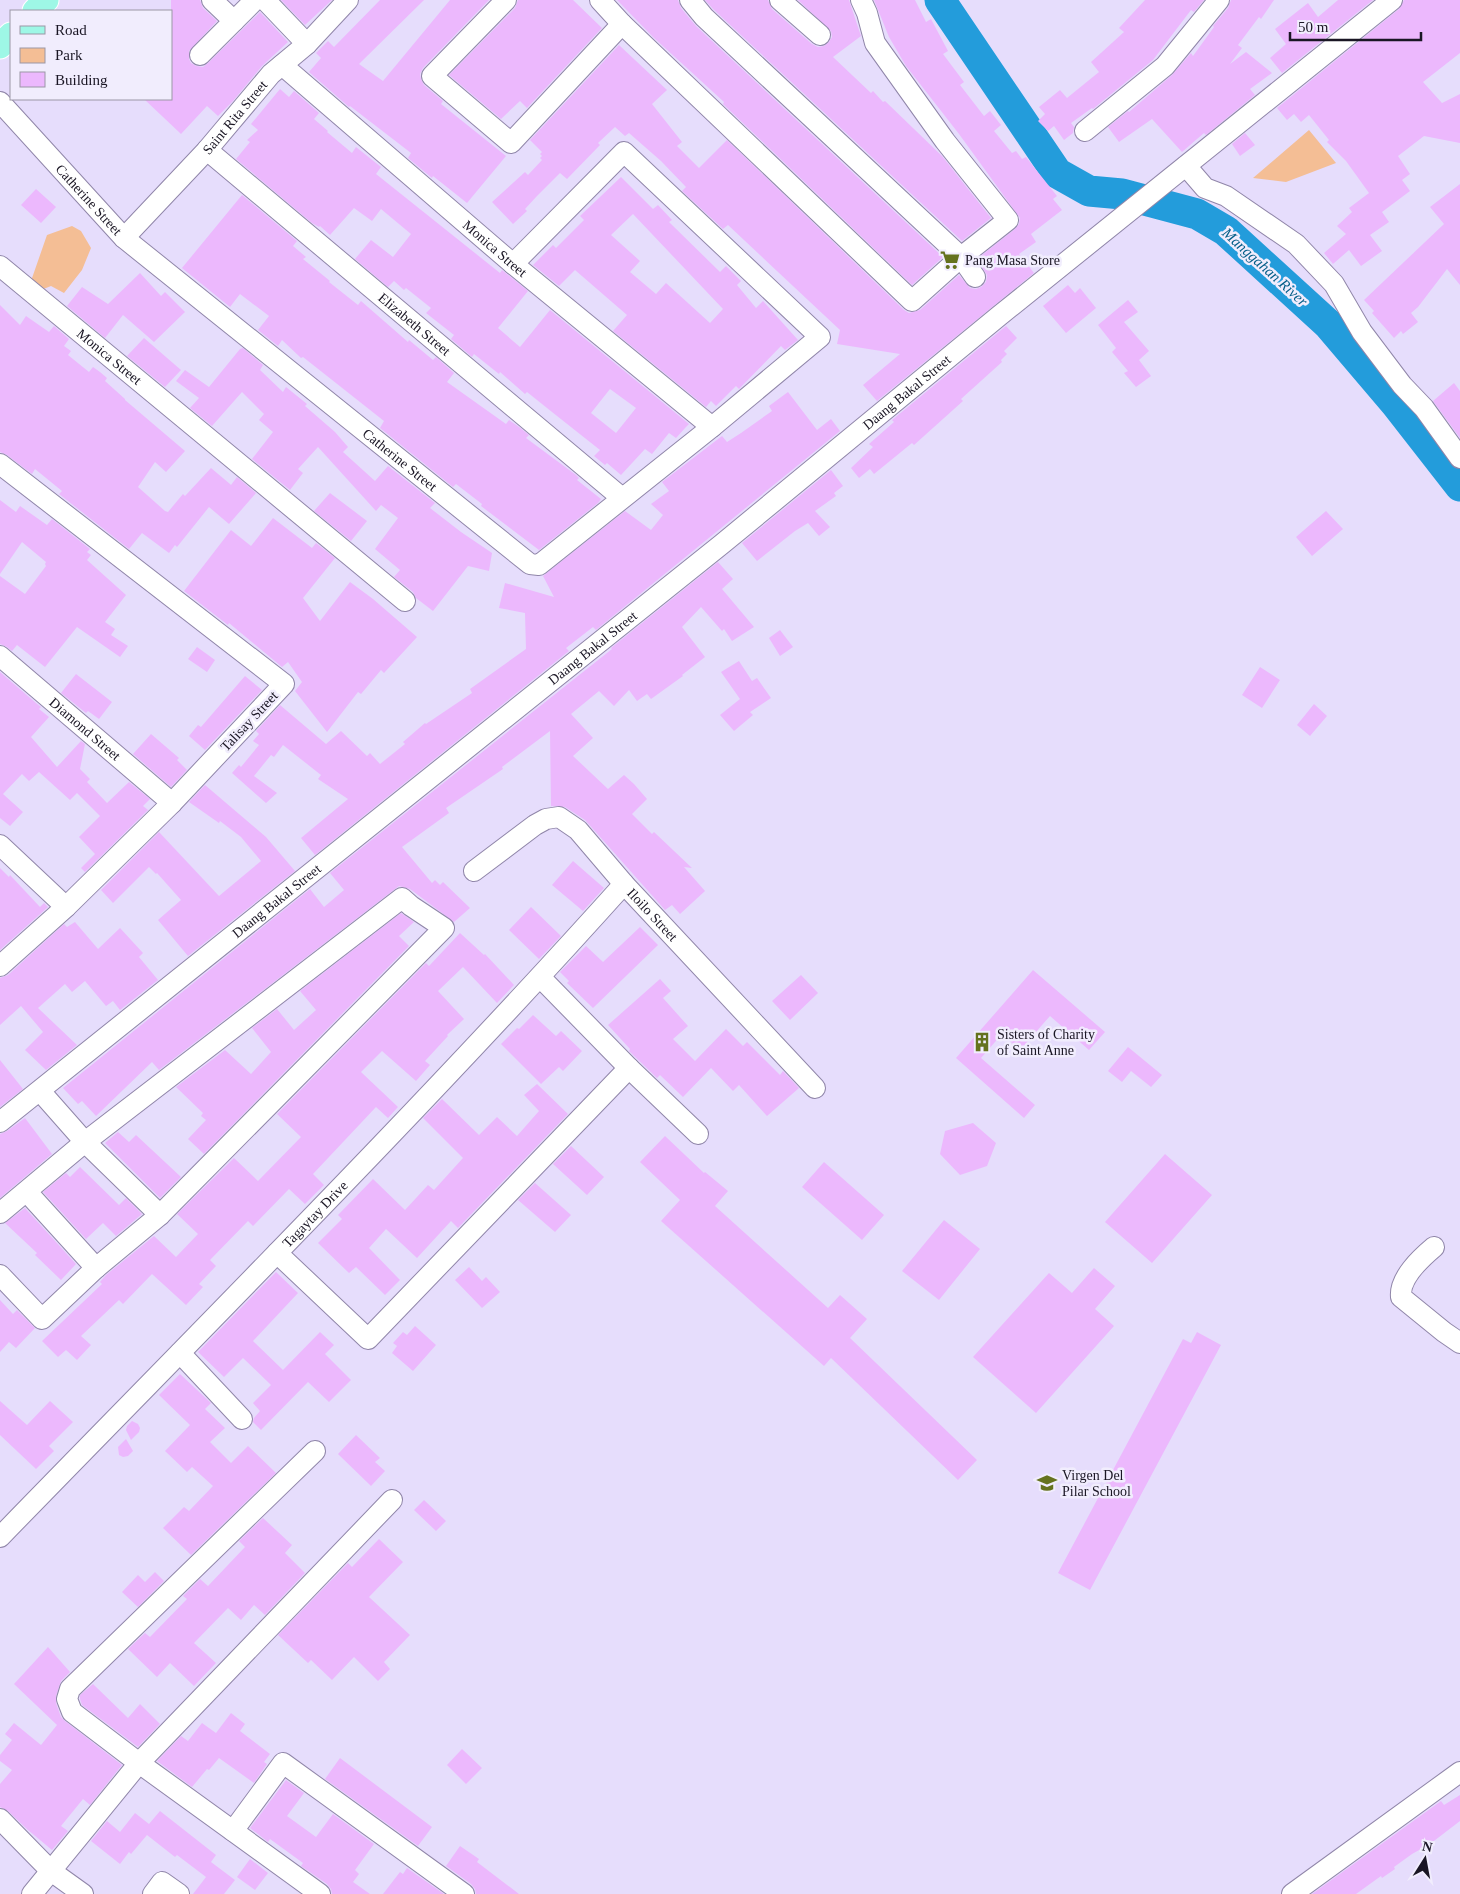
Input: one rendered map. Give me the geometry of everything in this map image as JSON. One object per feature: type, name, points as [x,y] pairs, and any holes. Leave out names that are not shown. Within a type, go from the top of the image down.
[{"type":"main road","points":[[36,10],[46,0]]},
{"type":"main road","points":[[0,46],[10,36]]},
{"type":"street","points":[[212,0],[234,21]]},
{"type":"street","points":[[200,55],[255,0]]},
{"type":"street","points":[[265,0],[307,44]]},
{"type":"street","name":"Saint Rita Street","points":[[124,238],[207,150],[271,74],[307,44],[348,0]]},
{"type":"street","points":[[506,0],[432,76],[511,143],[622,24]]},
{"type":"street","points":[[600,0],[622,24],[912,301],[961,257],[1008,220],[945,141],[875,43],[867,13],[861,0]]},
{"type":"street","points":[[690,0],[704,17],[961,257],[976,277]]},
{"type":"street","points":[[780,0],[820,35]]},
{"type":"street","points":[[1085,131],[1164,66],[1219,0]]},
{"type":"street","name":"Daang Bakal Street","points":[[0,1122],[722,544],[1079,251],[1392,0]]},
{"type":"street","name":"Monica Street","points":[[282,65],[513,264],[712,427]]},
{"type":"street","name":"Catherine Street","points":[[0,102],[124,238],[530,564],[535,566],[539,565],[712,427],[820,337],[624,152],[513,264]]},
{"type":"street","name":"Elizabeth Street","points":[[207,150],[622,498]]},
{"type":"street","points":[[1184,168],[1205,188],[1226,196],[1296,244],[1334,284],[1362,332],[1402,385],[1424,408],[1460,458]]},
{"type":"street","name":"Monica Street","points":[[0,266],[405,601]]},
{"type":"street","name":"Talisay Street","points":[[0,464],[284,684],[172,803],[66,907],[0,966]]},
{"type":"street","name":"Diamond Street","points":[[0,656],[172,803]]},
{"type":"street","name":"Iloilo Street","points":[[474,871],[546,819],[559,818],[578,830],[624,884],[815,1088]]},
{"type":"street","points":[[0,845],[66,907]]},
{"type":"street","name":"Tagaytay Drive","points":[[0,1537],[277,1253],[540,977],[624,884]]},
{"type":"street","points":[[0,1213],[85,1142],[402,898],[444,928],[160,1215],[96,1268],[42,1319],[0,1275]]},
{"type":"street","points":[[540,977],[629,1068],[698,1134]]},
{"type":"street","points":[[277,1253],[368,1339],[629,1068]]},
{"type":"street","points":[[40,1091],[85,1142],[160,1215]]},
{"type":"street","points":[[27,1192],[96,1268]]},
{"type":"street","points":[[1434,1247],[1414,1264],[1400,1291],[1401,1297],[1436,1327],[1460,1343]]},
{"type":"street","points":[[180,1352],[242,1419]]},
{"type":"street","points":[[315,1450],[70,1689],[67,1699],[72,1712],[320,1894]]},
{"type":"street","points":[[32,1894],[139,1763],[392,1500]]},
{"type":"street","points":[[234,1831],[283,1763],[464,1894]]},
{"type":"street","points":[[1292,1894],[1460,1772]]},
{"type":"street","points":[[0,1819],[51,1871],[83,1894]]},
{"type":"street","points":[[153,1894],[162,1882],[179,1894]]},
{"type":"green space","points":[[1309,130],[1336,163],[1286,182],[1253,178]]},
{"type":"green space","points":[[72,226],[81,231],[91,248],[82,270],[64,293],[51,286],[41,290],[31,281],[47,235]]},
{"type":"building","points":[[171,0],[200,0],[203,8],[217,21],[189,51],[189,59],[196,66],[203,67],[208,63],[260,12],[288,42],[262,66],[218,116],[207,106],[181,134],[145,100],[172,100]]},
{"type":"building","points":[[281,0],[332,0],[305,25]]},
{"type":"building","points":[[380,0],[424,0],[359,64],[383,81],[450,0],[489,0],[423,68],[420,74],[424,85],[443,101],[441,104],[506,156],[467,203],[433,176],[432,178],[408,158],[411,153],[349,107],[309,72],[321,58],[316,53],[328,41],[334,47]]},
{"type":"building","points":[[518,0],[573,0],[602,28],[527,108],[520,101],[501,119],[449,75],[515,8]]},
{"type":"building","points":[[617,0],[678,0],[681,8],[696,26],[943,257],[912,285],[723,104],[724,102],[653,37]]},
{"type":"building","points":[[705,0],[768,0],[772,9],[812,44],[818,47],[824,46],[829,42],[832,37],[831,31],[798,0],[849,0],[861,36],[833,57],[871,93],[873,91],[883,102],[885,101],[942,156],[991,218],[962,241]]},
{"type":"building","points":[[874,0],[915,0],[926,22],[931,19],[948,51],[943,54],[964,82],[960,85],[984,116],[990,111],[1001,125],[994,131],[1012,153],[1016,151],[1022,159],[1026,157],[1057,196],[1053,199],[1062,210],[1031,234],[1036,242],[1019,254],[1034,273],[877,401],[863,385],[900,354],[837,344],[840,330],[728,225],[723,229],[682,191],[686,187],[661,161],[629,133],[625,136],[615,127],[598,143],[600,145],[567,179],[560,173],[513,224],[492,202],[525,172],[528,175],[542,160],[540,154],[542,152],[530,140],[619,45],[667,90],[652,104],[682,142],[677,146],[699,168],[727,140],[904,310],[909,313],[920,310],[959,275],[970,288],[976,289],[981,287],[986,282],[987,275],[977,259],[1015,229],[1019,224],[1020,218],[959,134],[906,66],[889,37]]},
{"type":"building","points":[[1145,0],[1204,0],[1194,12],[1191,10],[1153,60],[1093,109],[1071,123],[1074,127],[1073,133],[1064,140],[1054,126],[1048,131],[1038,121],[1045,114],[1039,107],[1060,90],[1067,98],[1099,72],[1091,62],[1124,32],[1119,28]]},
{"type":"building","points":[[1231,0],[1274,0],[1261,19],[1259,17],[1238,45],[1242,48],[1230,64],[1246,52],[1272,73],[1250,89],[1255,95],[1182,152],[1152,119],[1119,142],[1108,127],[1129,112],[1172,75],[1191,53],[1193,56],[1213,26],[1228,8]]},
{"type":"building","points":[[1338,0],[1373,0],[1282,73],[1270,58],[1286,44],[1275,29],[1308,3],[1318,17]]},
{"type":"building","points":[[1404,0],[1460,0],[1460,53],[1423,82],[1442,103],[1460,94],[1460,143],[1424,136],[1398,156],[1410,174],[1402,180],[1410,191],[1382,212],[1389,222],[1370,235],[1382,251],[1361,266],[1349,250],[1333,264],[1324,253],[1346,234],[1337,226],[1352,212],[1349,208],[1369,193],[1346,161],[1327,142],[1329,140],[1309,115],[1301,122],[1294,114],[1287,120],[1277,108],[1399,9]]},
{"type":"building","points":[[280,89],[289,97],[294,91],[319,113],[314,119],[327,132],[352,153],[356,147],[381,167],[376,174],[500,273],[502,270],[528,291],[498,328],[520,347],[550,310],[689,424],[676,438],[669,433],[652,454],[645,449],[621,475],[607,463],[605,465],[594,456],[600,450],[527,392],[525,394],[500,372],[499,374],[474,354],[472,357],[451,339],[454,335],[426,313],[431,308],[394,281],[388,287],[355,259],[371,240],[393,257],[411,234],[381,209],[372,221],[354,208],[330,235],[320,226],[312,223],[236,159],[250,142],[247,140],[258,130],[251,124]],"holes":[[[610,389],[636,408],[616,433],[591,413]]]},
{"type":"building","points":[[1245,133],[1255,145],[1240,156],[1232,144]]},
{"type":"building","points":[[621,177],[653,209],[658,205],[672,220],[669,222],[720,272],[726,266],[741,281],[737,285],[756,308],[763,301],[798,340],[785,350],[781,346],[739,389],[736,386],[716,406],[711,401],[706,407],[613,331],[627,315],[575,270],[559,286],[533,265],[553,245],[556,248],[584,220],[580,216]],"holes":[[[633,214],[723,309],[710,323],[666,283],[656,294],[630,272],[640,261],[611,235]]]},
{"type":"building","points":[[1460,184],[1460,285],[1447,269],[1418,307],[1411,313],[1418,322],[1403,334],[1401,331],[1394,338],[1372,313],[1374,311],[1364,300],[1444,224],[1430,207]]},
{"type":"building","points":[[36,189],[56,207],[41,223],[21,205]]},
{"type":"building","points":[[242,195],[297,241],[293,246],[306,257],[303,259],[329,282],[358,305],[361,301],[408,342],[409,340],[433,360],[436,357],[454,373],[447,382],[506,424],[509,420],[529,435],[526,438],[576,475],[579,478],[577,480],[601,499],[598,503],[539,550],[481,506],[482,504],[456,484],[453,487],[380,428],[384,421],[303,357],[301,358],[282,340],[278,346],[258,330],[269,316],[240,294],[230,307],[182,268]]},
{"type":"building","points":[[140,273],[161,296],[165,292],[185,312],[154,342],[123,315],[105,338],[67,306],[82,287],[108,304]]},
{"type":"building","points":[[1068,285],[1075,293],[1080,288],[1096,308],[1066,333],[1043,306]]},
{"type":"building","points":[[1128,300],[1138,312],[1124,322],[1149,351],[1139,360],[1151,376],[1136,387],[1124,373],[1128,371],[1112,352],[1116,348],[1098,325]]},
{"type":"building","points":[[0,305],[20,325],[26,316],[49,332],[54,326],[69,339],[64,346],[71,351],[68,355],[89,372],[93,367],[100,372],[107,378],[105,381],[125,400],[185,451],[166,472],[155,462],[138,487],[165,511],[168,512],[183,494],[185,496],[211,468],[231,485],[237,477],[256,493],[229,524],[209,507],[177,547],[175,545],[169,553],[142,533],[129,549],[59,494],[62,491],[35,469],[32,474],[0,452]]},
{"type":"building","points":[[1006,326],[1017,338],[1004,351],[1007,354],[1001,360],[1002,362],[961,399],[963,401],[914,445],[912,443],[874,474],[870,469],[859,478],[851,468],[873,447],[869,444],[894,422],[892,420]]},
{"type":"building","points":[[144,338],[181,370],[165,387],[127,356]]},
{"type":"building","points":[[243,348],[263,365],[260,370],[283,392],[286,387],[307,404],[305,406],[335,432],[348,447],[343,452],[375,481],[388,466],[435,503],[430,508],[492,553],[489,571],[468,566],[433,611],[394,577],[400,570],[375,549],[398,518],[381,505],[376,511],[318,447],[298,469],[303,473],[290,490],[252,459],[273,432],[259,420],[264,414],[242,392],[212,426],[190,408],[199,398],[176,381],[185,370],[209,387],[240,349]]},
{"type":"building","points":[[1454,383],[1460,391],[1460,438],[1433,401]]},
{"type":"building","points":[[788,392],[817,430],[831,419],[840,431],[596,630],[593,627],[566,648],[569,651],[315,855],[301,838],[348,799],[318,779],[321,775],[283,745],[274,757],[271,755],[254,776],[277,793],[266,803],[232,773],[239,765],[241,767],[259,745],[253,741],[259,734],[256,731],[280,705],[326,744],[341,731],[367,756],[370,753],[380,764],[405,744],[403,742],[425,723],[472,693],[470,689],[526,649],[525,613],[499,608],[505,583],[554,597],[543,576],[625,511],[651,530],[663,515],[651,504],[669,491],[662,482],[722,436],[727,442],[772,411],[769,406]]},
{"type":"building","points":[[831,470],[843,486],[834,493],[836,496],[815,511],[830,527],[819,536],[808,523],[757,561],[742,543]]},
{"type":"building","points":[[330,493],[367,521],[351,541],[314,511]]},
{"type":"building","points":[[0,500],[16,512],[20,506],[47,525],[52,519],[90,549],[87,552],[91,555],[87,560],[126,595],[105,622],[115,629],[111,635],[128,646],[120,657],[77,627],[45,667],[17,645],[12,651],[0,644],[0,576],[25,594],[46,566],[46,562],[22,542],[0,574]]},
{"type":"building","points":[[1326,511],[1343,529],[1312,556],[1296,537]]},
{"type":"building","points":[[273,518],[312,548],[316,543],[335,558],[303,598],[320,621],[350,582],[417,637],[384,673],[381,670],[361,694],[358,692],[327,732],[295,691],[302,682],[288,662],[282,667],[229,623],[228,625],[184,591],[231,530],[251,546]]},
{"type":"building","points":[[718,562],[733,579],[722,589],[754,627],[732,641],[724,629],[722,631],[701,607],[682,627],[705,657],[683,676],[651,699],[647,694],[637,701],[629,690],[614,706],[599,691],[571,714],[593,738],[573,756],[608,789],[624,775],[634,784],[647,799],[632,814],[692,868],[684,867],[705,891],[680,914],[672,905],[665,910],[585,820],[565,807],[551,806],[550,731],[502,767],[503,769],[446,808],[449,813],[402,847],[432,883],[435,880],[440,885],[443,882],[470,908],[454,922],[410,889],[399,886],[159,1070],[152,1062],[96,1116],[82,1101],[78,1104],[63,1088],[310,889],[324,907],[344,890],[330,873],[612,649]]},
{"type":"building","points":[[780,630],[793,647],[780,656],[769,638]]},
{"type":"building","points":[[197,647],[215,660],[207,672],[188,659]]},
{"type":"building","points":[[739,661],[752,681],[757,678],[771,698],[750,712],[753,715],[734,731],[720,715],[740,699],[721,672]]},
{"type":"building","points":[[1260,667],[1280,680],[1262,708],[1242,695]]},
{"type":"building","points":[[0,672],[41,707],[39,709],[49,717],[31,737],[57,767],[81,741],[85,744],[80,769],[90,779],[87,782],[107,803],[129,782],[150,799],[143,806],[148,810],[85,872],[81,868],[95,854],[79,837],[100,816],[77,793],[70,800],[39,772],[29,781],[22,774],[3,794],[23,812],[10,826],[0,818]]},
{"type":"building","points":[[76,674],[112,702],[99,719],[88,711],[86,713],[61,693]]},
{"type":"building","points":[[245,676],[262,690],[205,750],[189,736],[198,725],[201,727]]},
{"type":"building","points":[[1314,704],[1327,716],[1310,736],[1297,725]]},
{"type":"building","points":[[151,734],[179,758],[177,760],[187,770],[171,787],[133,754]]},
{"type":"building","points":[[205,785],[266,837],[295,871],[188,956],[158,920],[181,900],[157,873],[149,867],[113,903],[101,890],[159,832],[219,896],[261,861],[241,837],[220,821],[219,823],[189,802]]},
{"type":"building","points":[[573,861],[604,888],[583,911],[552,885]]},
{"type":"building","points":[[0,868],[9,877],[10,875],[40,907],[44,903],[48,907],[0,950]]},
{"type":"building","points":[[531,907],[561,936],[539,959],[509,930]]},
{"type":"building","points":[[401,913],[414,922],[399,936],[409,946],[204,1154],[188,1139],[206,1120],[201,1116],[203,1113],[176,1087],[225,1050],[251,1074],[271,1052],[252,1028],[277,1009],[294,1030],[316,1010],[300,991]]},
{"type":"building","points":[[75,922],[98,949],[120,928],[143,953],[139,957],[158,980],[120,1010],[113,1001],[106,1006],[85,981],[72,992],[65,984],[38,1008],[77,1045],[46,1070],[25,1050],[43,1032],[21,1006],[0,1025],[0,978],[8,975],[64,924],[67,927]]},
{"type":"building","points":[[640,927],[658,945],[593,1008],[567,983],[569,981],[560,972],[586,946],[603,962]]},
{"type":"building","points":[[460,933],[485,954],[514,985],[497,1003],[463,967],[438,991],[464,1019],[447,1035],[425,1061],[430,1065],[416,1081],[382,1051],[361,1072],[398,1107],[388,1118],[376,1107],[313,1174],[324,1185],[305,1204],[289,1189],[253,1226],[248,1221],[210,1260],[216,1266],[199,1284],[203,1287],[186,1305],[152,1274],[123,1304],[119,1300],[81,1336],[91,1345],[77,1360],[66,1350],[58,1357],[42,1341],[102,1284],[100,1282],[106,1275],[154,1236],[176,1257],[198,1234],[177,1214],[234,1158],[258,1181],[301,1137],[277,1114],[426,963],[429,966]]},
{"type":"building","name":"Sisters of Charity of Saint Anne","points":[[1033,970],[1105,1032],[1089,1050],[1050,1016],[1020,1050],[1002,1034],[981,1058],[1035,1105],[1024,1118],[956,1058]]},
{"type":"building","points":[[801,975],[818,993],[790,1020],[772,1001]]},
{"type":"building","points":[[660,979],[671,991],[663,998],[688,1026],[673,1039],[695,1061],[726,1029],[743,1046],[747,1042],[780,1075],[783,1071],[799,1088],[767,1116],[739,1085],[733,1091],[711,1068],[683,1097],[660,1075],[657,1078],[629,1051],[630,1049],[608,1025]]},
{"type":"building","points":[[533,1015],[556,1036],[561,1031],[582,1051],[563,1071],[559,1067],[541,1084],[501,1044]]},
{"type":"building","points":[[1128,1047],[1162,1075],[1151,1087],[1131,1071],[1122,1082],[1108,1071]]},
{"type":"building","points":[[0,1060],[23,1089],[0,1107]]},
{"type":"building","points":[[537,1084],[568,1114],[458,1228],[451,1221],[417,1258],[386,1229],[369,1248],[400,1280],[385,1295],[356,1267],[349,1273],[318,1243],[342,1219],[338,1215],[373,1179],[405,1210],[428,1185],[434,1190],[463,1158],[423,1118],[442,1099],[479,1135],[497,1117],[517,1136],[539,1111],[524,1095]]},
{"type":"building","points":[[25,1118],[52,1154],[0,1198],[0,1134]]},
{"type":"building","points":[[973,1123],[996,1143],[987,1166],[960,1175],[940,1154],[945,1131]]},
{"type":"building","points":[[118,1132],[129,1142],[136,1135],[181,1177],[160,1198],[105,1143]]},
{"type":"building","points":[[665,1136],[704,1173],[728,1191],[715,1206],[828,1308],[840,1295],[867,1319],[850,1338],[977,1460],[958,1480],[831,1358],[824,1366],[661,1221],[680,1200],[640,1162]]},
{"type":"building","points":[[571,1146],[604,1177],[587,1195],[553,1164]]},
{"type":"building","points":[[1165,1154],[1212,1195],[1152,1263],[1105,1222]]},
{"type":"building","points":[[824,1162],[884,1215],[862,1240],[802,1187]]},
{"type":"building","points":[[80,1167],[119,1205],[126,1198],[142,1214],[116,1236],[103,1223],[86,1239],[43,1192],[66,1173],[70,1177]]},
{"type":"building","points":[[535,1183],[571,1215],[555,1232],[518,1200]]},
{"type":"building","points":[[25,1208],[76,1264],[61,1280],[35,1255],[37,1253],[5,1223]]},
{"type":"building","points":[[944,1220],[980,1249],[939,1300],[902,1271]]},
{"type":"building","points":[[469,1267],[482,1281],[486,1277],[500,1292],[482,1308],[455,1280]]},
{"type":"building","points":[[1094,1268],[1115,1286],[1095,1309],[1114,1326],[1036,1413],[973,1357],[1049,1273],[1072,1293]]},
{"type":"building","points":[[276,1272],[298,1293],[253,1341],[283,1370],[320,1332],[334,1345],[325,1354],[351,1380],[329,1402],[308,1382],[261,1430],[253,1422],[260,1411],[253,1403],[271,1385],[243,1358],[224,1377],[198,1352]]},
{"type":"building","points":[[0,1300],[13,1314],[17,1310],[35,1328],[16,1348],[9,1342],[0,1352]]},
{"type":"building","points":[[415,1326],[436,1345],[413,1371],[392,1353],[397,1346],[393,1343],[403,1332],[407,1335]]},
{"type":"building","points":[[1197,1332],[1221,1345],[1090,1590],[1058,1573],[1183,1339],[1191,1343]]},
{"type":"building","points":[[180,1374],[211,1403],[205,1409],[225,1428],[210,1442],[231,1463],[248,1446],[276,1473],[191,1555],[163,1528],[184,1507],[189,1511],[213,1486],[192,1467],[187,1472],[165,1451],[190,1425],[159,1395]]},
{"type":"building","points":[[0,1401],[27,1425],[50,1401],[73,1422],[49,1446],[54,1451],[36,1469],[0,1435]]},
{"type":"building","points":[[132,1421],[138,1424],[140,1428],[139,1432],[131,1440],[126,1430]]},
{"type":"building","points":[[356,1435],[380,1458],[375,1462],[385,1471],[371,1486],[338,1454]]},
{"type":"building","points":[[126,1439],[133,1451],[128,1456],[123,1457],[119,1455],[118,1447]]},
{"type":"building","points":[[424,1500],[446,1521],[436,1531],[414,1510]]},
{"type":"building","points":[[263,1518],[292,1545],[285,1553],[305,1573],[265,1615],[254,1605],[241,1620],[228,1608],[194,1643],[216,1663],[194,1686],[170,1663],[157,1677],[128,1649],[145,1633],[150,1637],[187,1599],[183,1596],[200,1579],[208,1586],[245,1547],[239,1541]]},
{"type":"building","points":[[379,1539],[403,1562],[369,1597],[410,1635],[384,1662],[390,1669],[378,1681],[354,1657],[332,1680],[311,1660],[308,1663],[278,1635],[348,1563],[352,1567]]},
{"type":"building","points":[[155,1572],[164,1581],[138,1607],[122,1592],[138,1575],[145,1582]]},
{"type":"building","points":[[48,1647],[70,1672],[61,1681],[56,1696],[56,1703],[61,1717],[122,1765],[90,1805],[83,1799],[61,1826],[68,1831],[52,1850],[8,1811],[0,1807],[0,1784],[12,1770],[0,1761],[0,1755],[12,1740],[5,1734],[14,1723],[41,1745],[57,1725],[14,1684]]},
{"type":"building","points":[[93,1684],[128,1718],[140,1704],[160,1724],[138,1747],[82,1705],[80,1695]]},
{"type":"building","points":[[231,1713],[245,1724],[240,1731],[270,1754],[264,1762],[267,1764],[254,1783],[219,1758],[192,1787],[157,1761],[181,1736],[188,1741],[202,1723],[216,1733]]},
{"type":"building","points":[[462,1749],[482,1768],[466,1784],[447,1765]]},
{"type":"building","points":[[340,1758],[432,1827],[418,1846],[325,1779]]},
{"type":"building","points":[[286,1780],[304,1793],[287,1816],[316,1837],[333,1814],[374,1844],[355,1870],[359,1874],[353,1882],[370,1894],[332,1894],[327,1884],[301,1866],[303,1863],[270,1839],[268,1842],[250,1828]]},
{"type":"building","points":[[1460,1795],[1460,1821],[1430,1844],[1394,1867],[1395,1869],[1382,1878],[1381,1876],[1356,1894],[1312,1894],[1441,1801],[1444,1805]]},
{"type":"building","points":[[160,1811],[216,1855],[211,1862],[235,1880],[224,1894],[193,1894],[206,1877],[177,1855],[175,1857],[147,1835],[131,1854],[129,1852],[120,1864],[91,1841],[107,1821],[120,1832],[135,1813],[149,1824]]},
{"type":"building","points":[[460,1846],[479,1859],[477,1862],[519,1894],[476,1894],[471,1884],[446,1866]]},
{"type":"building","points":[[250,1859],[268,1873],[255,1890],[237,1877]]},
{"type":"building","points":[[407,1868],[444,1894],[383,1894],[400,1872],[403,1874]]},
{"type":"waterway","name":"Manggahan River","points":[[940,0],[1057,173],[1089,191],[1122,194],[1197,214],[1226,231],[1328,324],[1396,404],[1460,486]]},
{"type":"place","name":"Pang Masa Store","points":[[950,260]]},
{"type":"place","name":"Sisters of Charity of Saint Anne","points":[[982,1042]]},
{"type":"place","name":"Virgen Del Pilar School","points":[[1047,1483]]}]
